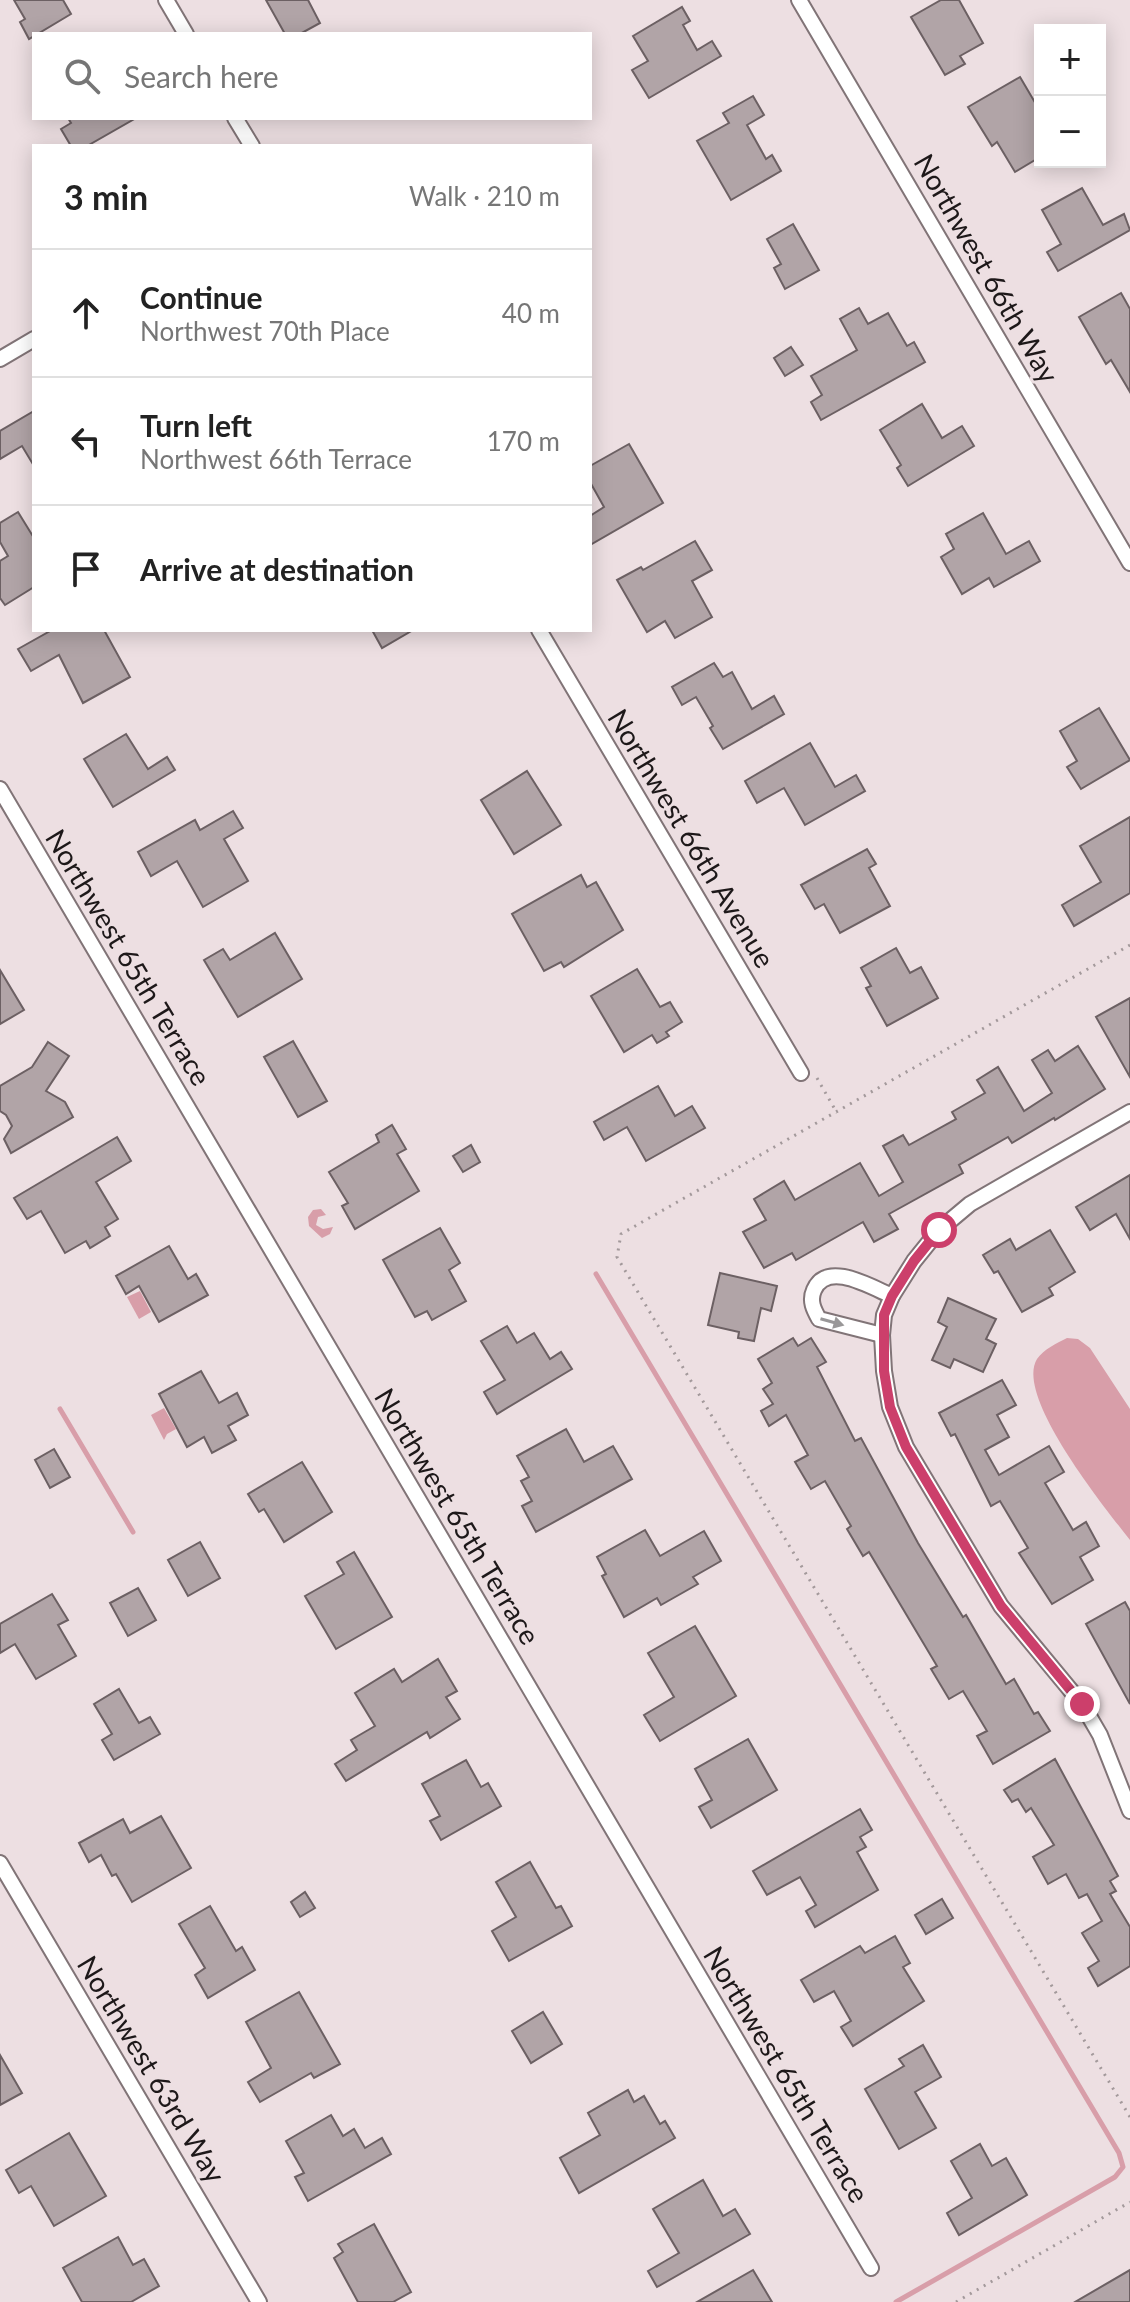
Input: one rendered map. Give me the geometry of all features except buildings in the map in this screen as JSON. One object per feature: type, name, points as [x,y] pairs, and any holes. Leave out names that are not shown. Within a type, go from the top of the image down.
[{"type":"street","points":[[166,0],[185,32]]},
{"type":"street","name":"Northwest 66th Way","points":[[799,0],[1130,563]]},
{"type":"street","points":[[236,120],[251,144]]},
{"type":"street","points":[[0,359],[32,340]]},
{"type":"street","name":"Northwest 66th Avenue","points":[[540,632],[801,1073]]},
{"type":"street","name":"Northwest 65th Terrace","points":[[0,789],[871,2268]]},
{"type":"street","points":[[1130,1112],[970,1204],[939,1230],[892,1296],[884,1315],[882,1335],[890,1407],[906,1447],[1001,1606],[1082,1704],[1100,1735],[1130,1811]]},
{"type":"street","points":[[882,1335],[819,1319],[812,1307],[813,1291],[822,1278],[835,1274],[892,1296]]},
{"type":"street","name":"Northwest 63rd Way","points":[[0,1863],[259,2302]]},
{"type":"path","points":[[1130,945],[621,1234],[617,1257],[1130,2117]]},
{"type":"path","points":[[801,1073],[814,1075],[837,1113]]},
{"type":"path","points":[[956,2302],[1130,2202]]},
{"type":"shaded area","points":[[321,1209],[326,1215],[318,1217],[316,1225],[323,1229],[333,1227],[330,1234],[322,1238],[309,1226],[308,1217],[313,1210]]},
{"type":"shaded area","points":[[140,1291],[151,1312],[139,1319],[127,1297]]},
{"type":"shaded area","points":[[1067,1338],[1078,1339],[1090,1348],[1130,1409],[1130,1540],[1066,1452],[1038,1399],[1033,1376],[1037,1359],[1047,1349]]},
{"type":"shaded area","points":[[164,1408],[176,1429],[164,1440],[151,1415]]},
{"type":"waterway","points":[[596,1274],[1119,2153],[1123,2167],[1115,2177],[896,2302]]},
{"type":"waterway","points":[[60,1409],[133,1532]]},
{"type":"route","points":[[939,1230],[914,1261],[884,1315],[884,1371],[890,1407],[906,1447],[1001,1606],[1082,1704]]}]
